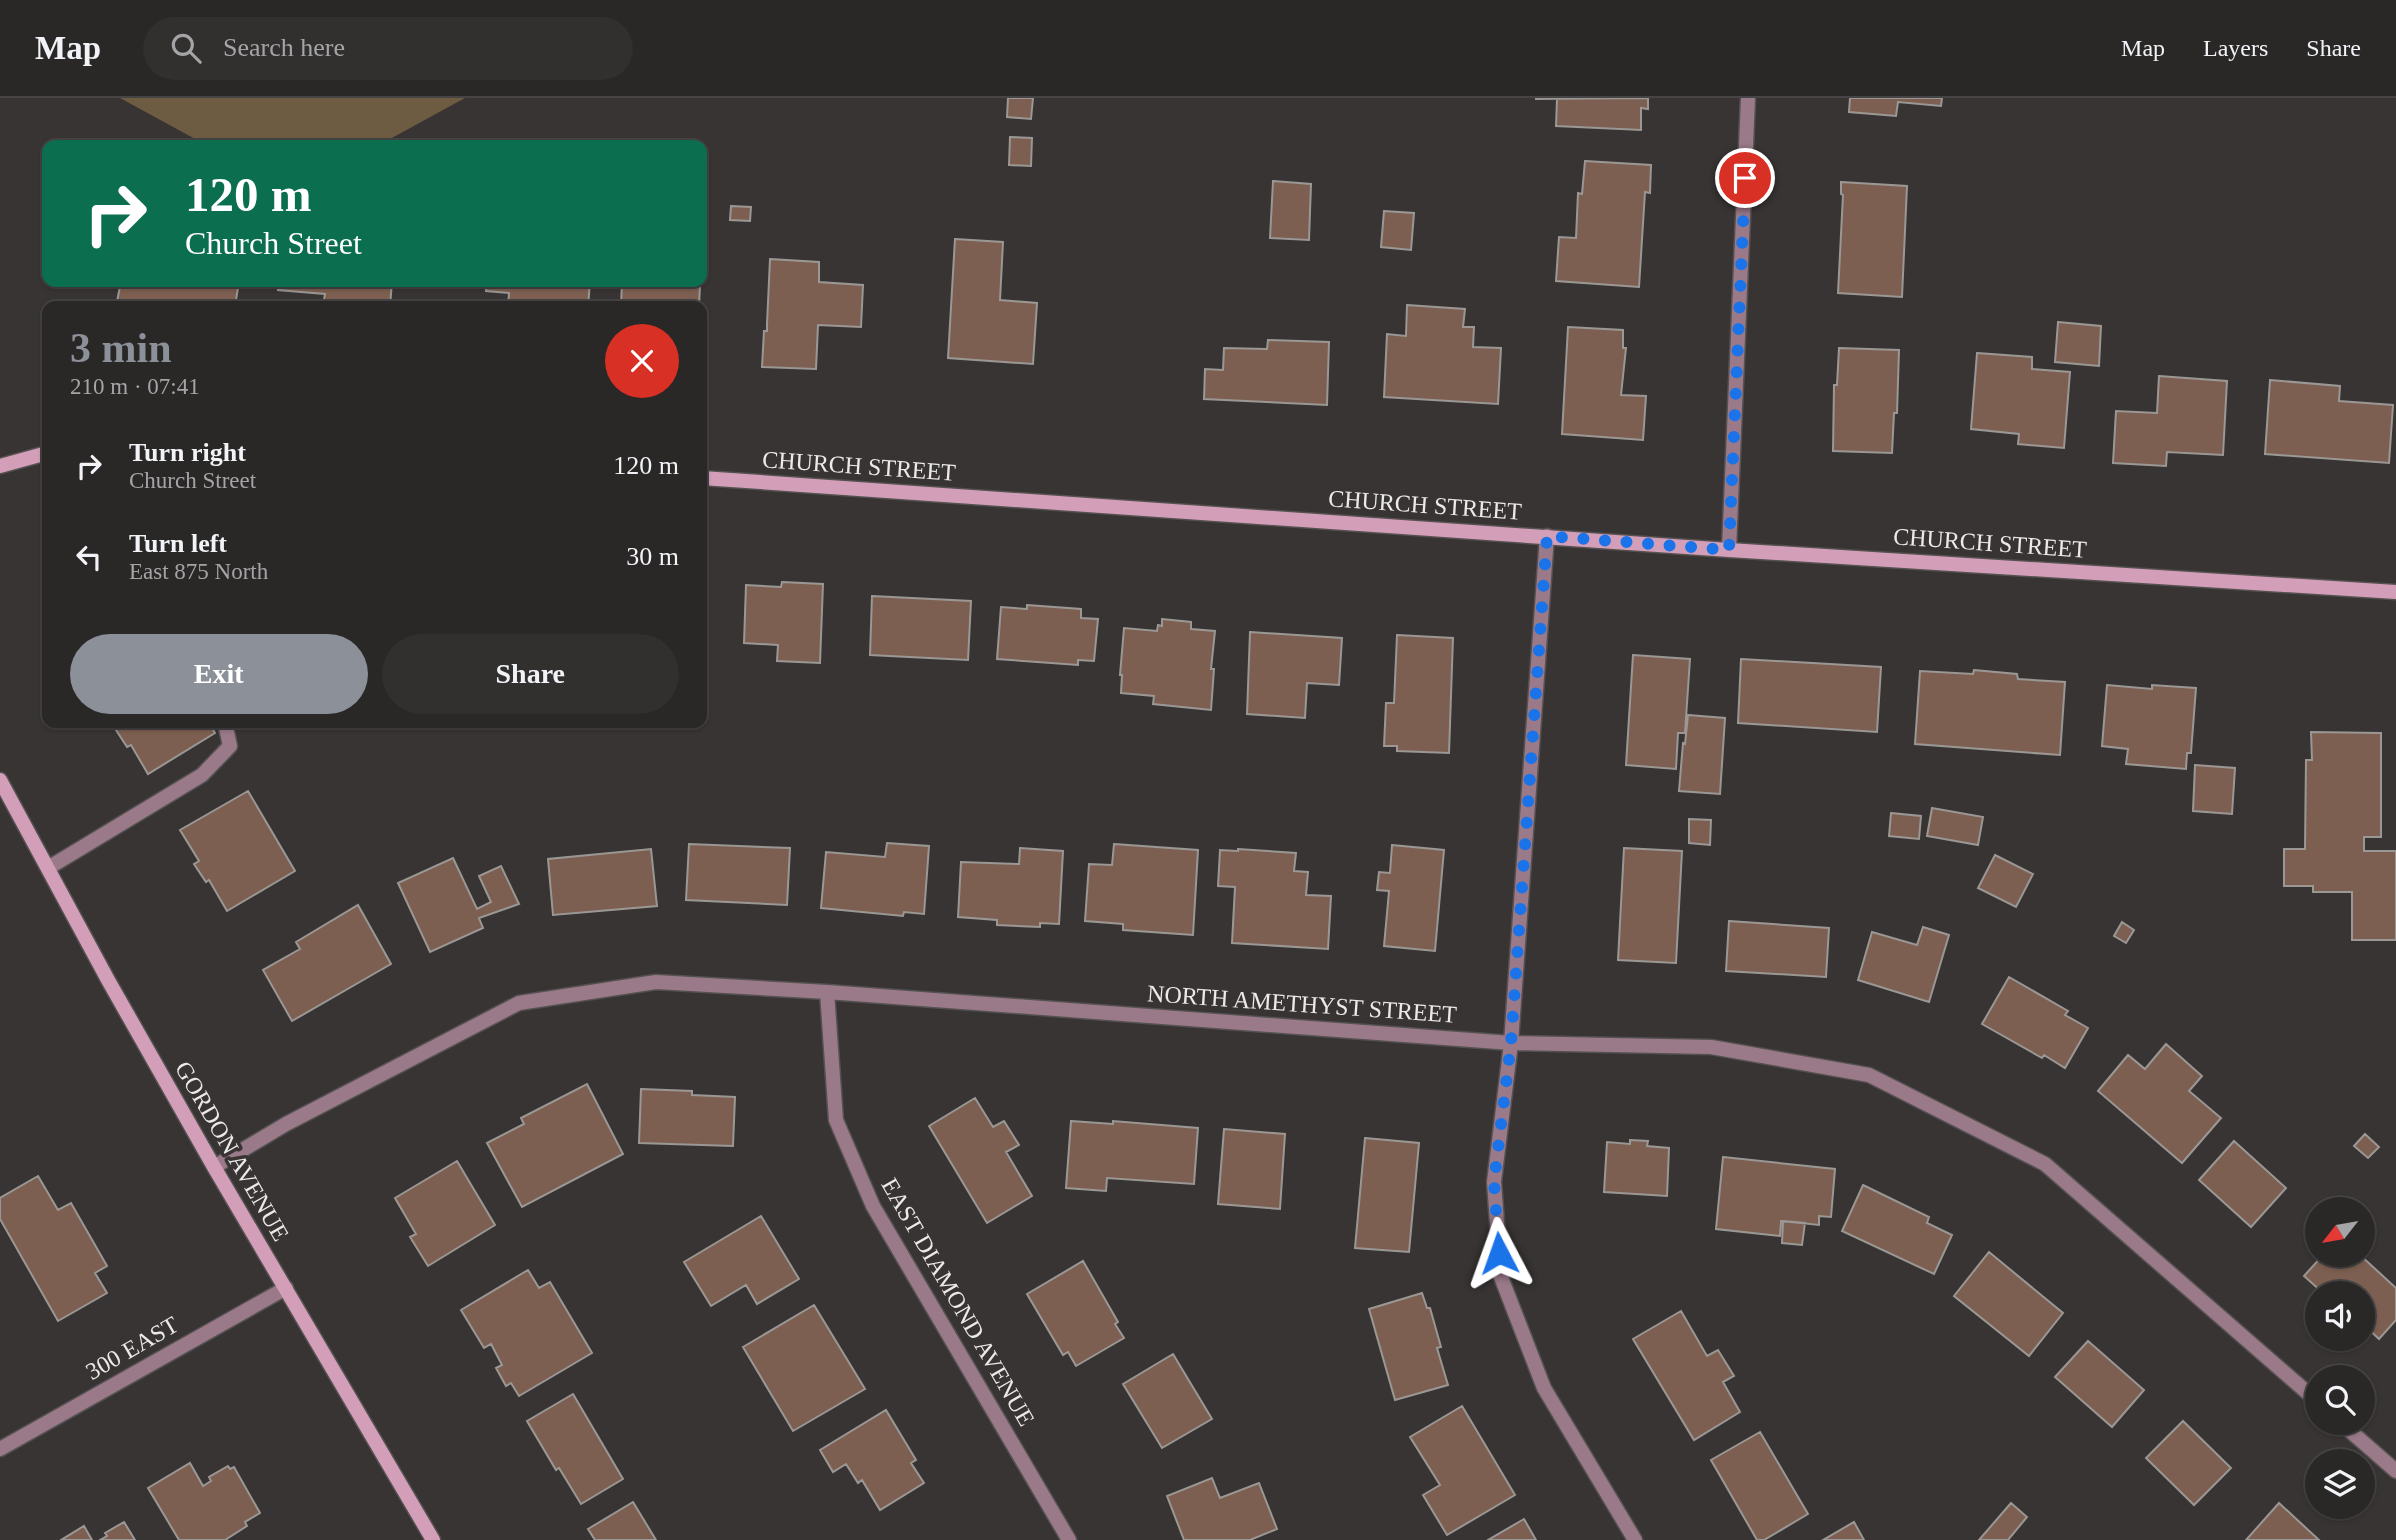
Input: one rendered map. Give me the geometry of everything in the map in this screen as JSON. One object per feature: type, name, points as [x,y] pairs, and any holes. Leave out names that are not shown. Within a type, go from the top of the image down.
[{"type":"street","points":[[1729,550],[1748,98]]},
{"type":"street","points":[[0,466],[42,454]]},
{"type":"street","name":"CHURCH STREET","points":[[707,478],[1729,550],[2396,592]]},
{"type":"street","points":[[1547,536],[1511,1043],[1494,1182],[1501,1276],[1544,1388],[1635,1540]]},
{"type":"street","points":[[48,867],[202,775],[230,746],[226,728]]},
{"type":"street","name":"GORDON AVENUE","points":[[0,780],[214,1167],[433,1540]]},
{"type":"street","name":"NORTH AMETHYST STREET","points":[[214,1167],[286,1124],[519,1003],[656,982],[827,992],[1511,1043],[1711,1047],[1869,1075],[2045,1164],[2305,1391]]},
{"type":"street","name":"EAST DIAMOND AVENUE","points":[[827,992],[836,1120],[873,1206],[1069,1540]]},
{"type":"street","name":"300 EAST","points":[[0,1449],[286,1288]]},
{"type":"street","points":[[2355,1435],[2396,1471]]},
{"type":"shaded area","points":[[120,98],[465,98],[388,140],[197,140]]},
{"type":"building","points":[[1008,98],[1033,98],[1031,119],[1007,117]]},
{"type":"building","points":[[1648,98],[1648,109],[1641,108],[1641,130],[1556,126],[1557,99],[1535,99]]},
{"type":"building","points":[[1850,98],[1942,98],[1941,106],[1898,102],[1896,116],[1849,112]]},
{"type":"building","points":[[1010,137],[1032,138],[1031,166],[1009,165]]},
{"type":"building","points":[[1585,161],[1651,165],[1650,193],[1645,192],[1639,287],[1556,281],[1559,237],[1576,238],[1578,193],[1582,194]]},
{"type":"building","points":[[1273,181],[1311,184],[1309,240],[1270,238]]},
{"type":"building","points":[[1841,182],[1907,186],[1902,297],[1838,293],[1843,195]]},
{"type":"building","points":[[731,206],[751,207],[750,221],[730,220]]},
{"type":"building","points":[[1384,211],[1414,213],[1411,250],[1381,247]]},
{"type":"building","points":[[955,239],[1003,242],[1000,300],[1037,303],[1033,364],[948,358]]},
{"type":"building","points":[[770,259],[819,262],[819,282],[863,285],[861,327],[818,325],[816,369],[762,367],[764,331],[767,331]]},
{"type":"building","points":[[120,287],[238,287],[236,301],[117,301]]},
{"type":"building","points":[[278,287],[392,287],[390,301],[324,301],[325,294],[278,290]]},
{"type":"building","points":[[486,287],[590,287],[588,301],[508,301],[509,293],[486,291]]},
{"type":"building","points":[[622,287],[700,287],[699,301],[621,301]]},
{"type":"building","points":[[1407,305],[1465,309],[1463,327],[1474,327],[1473,347],[1501,348],[1498,404],[1384,397],[1387,334],[1406,336]]},
{"type":"building","points":[[2058,322],[2101,326],[2099,366],[2055,362]]},
{"type":"building","points":[[1568,327],[1623,330],[1623,348],[1626,348],[1621,395],[1646,396],[1643,440],[1562,434]]},
{"type":"building","points":[[1268,340],[1329,342],[1327,405],[1204,399],[1205,369],[1223,370],[1224,348],[1267,349]]},
{"type":"building","points":[[1839,348],[1899,350],[1897,413],[1894,413],[1892,453],[1833,451],[1834,385],[1837,385]]},
{"type":"building","points":[[1977,353],[2032,357],[2032,369],[2070,372],[2064,448],[2018,444],[2019,434],[1971,429]]},
{"type":"building","points":[[2159,376],[2227,381],[2223,455],[2167,452],[2166,466],[2113,463],[2116,411],[2157,413]]},
{"type":"building","points":[[2270,380],[2340,386],[2339,401],[2393,405],[2389,463],[2265,454]]},
{"type":"building","points":[[782,582],[823,584],[820,663],[777,661],[778,645],[744,643],[746,585],[781,587]]},
{"type":"building","points":[[872,596],[971,601],[968,660],[870,655]]},
{"type":"building","points":[[1027,605],[1081,609],[1081,618],[1098,619],[1094,661],[1078,660],[1078,665],[997,659],[1001,607],[1027,609]]},
{"type":"building","points":[[1162,619],[1191,622],[1191,629],[1215,631],[1211,710],[1153,704],[1154,696],[1121,693],[1124,628],[1157,631],[1158,625],[1162,626]]},
{"type":"building","points":[[1250,632],[1342,638],[1339,685],[1307,683],[1305,718],[1247,714]]},
{"type":"building","points":[[1397,635],[1453,638],[1449,753],[1397,751],[1397,746],[1384,746],[1386,703],[1394,703]]},
{"type":"building","points":[[1633,655],[1690,659],[1685,733],[1678,733],[1676,769],[1626,765]]},
{"type":"building","points":[[1741,659],[1881,667],[1877,732],[1738,723]]},
{"type":"building","points":[[1974,670],[2017,674],[2018,679],[2065,682],[2060,755],[1915,744],[1920,671],[1973,674]]},
{"type":"building","points":[[2107,685],[2152,689],[2152,685],[2196,688],[2191,753],[2187,753],[2186,769],[2126,764],[2128,749],[2102,746]]},
{"type":"building","points":[[1688,715],[1725,718],[1720,794],[1679,791]]},
{"type":"building","points":[[115,728],[212,728],[215,733],[148,774],[131,745],[127,747]]},
{"type":"building","points":[[2311,732],[2381,733],[2381,837],[2364,837],[2364,851],[2396,851],[2396,940],[2352,940],[2352,892],[2313,892],[2313,886],[2284,886],[2284,849],[2305,849],[2306,760],[2312,760]]},
{"type":"building","points":[[2195,765],[2235,768],[2232,814],[2193,811]]},
{"type":"building","points":[[248,791],[295,871],[227,911],[209,880],[206,882],[194,864],[199,861],[180,830]]},
{"type":"building","points":[[1932,808],[1983,817],[1978,845],[1927,836]]},
{"type":"building","points":[[1891,813],[1921,816],[1919,839],[1889,836]]},
{"type":"building","points":[[1689,819],[1711,820],[1710,845],[1689,843]]},
{"type":"building","points":[[887,843],[929,846],[924,914],[904,912],[903,916],[821,908],[826,852],[885,857]]},
{"type":"building","points":[[689,844],[790,848],[787,905],[686,900]]},
{"type":"building","points":[[1114,844],[1198,850],[1193,935],[1123,930],[1123,924],[1085,921],[1089,864],[1112,865]]},
{"type":"building","points":[[1392,845],[1444,850],[1435,951],[1384,946],[1389,891],[1377,890],[1379,872],[1390,873]]},
{"type":"building","points":[[1020,848],[1063,851],[1059,924],[1040,923],[1040,927],[997,925],[997,920],[958,917],[961,862],[1019,864]]},
{"type":"building","points":[[1624,848],[1682,851],[1676,963],[1618,960]]},
{"type":"building","points":[[651,849],[657,906],[553,915],[548,859]]},
{"type":"building","points":[[1220,850],[1296,853],[1294,871],[1308,872],[1306,895],[1331,896],[1328,949],[1232,943],[1235,887],[1218,886]]},
{"type":"building","points":[[1995,855],[2033,874],[2016,907],[1978,888]]},
{"type":"building","points":[[453,858],[477,909],[491,902],[479,876],[501,866],[519,904],[479,918],[483,928],[430,952],[398,883]]},
{"type":"building","points":[[358,905],[391,964],[292,1021],[263,970],[300,949],[296,942]]},
{"type":"building","points":[[1729,921],[1829,928],[1826,977],[1726,971]]},
{"type":"building","points":[[2122,922],[2134,930],[2126,943],[2114,936]]},
{"type":"building","points":[[1923,927],[1949,935],[1929,1002],[1858,980],[1872,932],[1917,945]]},
{"type":"building","points":[[2009,977],[2068,1011],[2065,1015],[2088,1028],[2065,1068],[1982,1024]]},
{"type":"building","points":[[2166,1044],[2202,1076],[2189,1091],[2221,1118],[2182,1163],[2098,1091],[2128,1055],[2145,1069]]},
{"type":"building","points":[[587,1084],[623,1154],[522,1207],[487,1143],[524,1124],[521,1118]]},
{"type":"building","points":[[641,1089],[692,1091],[692,1095],[735,1097],[733,1146],[639,1143]]},
{"type":"building","points":[[975,1098],[993,1127],[1004,1121],[1019,1145],[1006,1152],[1032,1196],[987,1223],[929,1126]]},
{"type":"building","points":[[1071,1121],[1113,1124],[1113,1121],[1198,1128],[1194,1184],[1107,1178],[1106,1191],[1066,1188]]},
{"type":"building","points":[[1224,1129],[1285,1134],[1280,1209],[1218,1204]]},
{"type":"building","points":[[2365,1134],[2379,1147],[2368,1158],[2354,1146]]},
{"type":"building","points":[[1365,1138],[1419,1143],[1409,1252],[1355,1248]]},
{"type":"building","points":[[1630,1140],[1648,1141],[1647,1146],[1669,1148],[1667,1196],[1604,1192],[1607,1142],[1630,1144]]},
{"type":"building","points":[[2234,1141],[2286,1188],[2251,1227],[2199,1180]]},
{"type":"building","points":[[1723,1157],[1835,1169],[1831,1217],[1819,1216],[1819,1225],[1781,1221],[1780,1236],[1716,1229]]},
{"type":"building","points":[[457,1161],[495,1225],[428,1266],[410,1237],[416,1234],[395,1198]]},
{"type":"building","points":[[38,1176],[58,1210],[71,1203],[107,1266],[95,1273],[107,1293],[58,1321],[0,1219],[0,1198]]},
{"type":"building","points":[[1863,1185],[1929,1217],[1927,1223],[1952,1235],[1934,1274],[1842,1231]]},
{"type":"building","points":[[761,1216],[799,1279],[757,1304],[746,1285],[711,1306],[684,1262]]},
{"type":"building","points":[[1783,1221],[1805,1223],[1802,1245],[1782,1243]]},
{"type":"building","points":[[1989,1252],[2063,1313],[2029,1356],[1954,1296]]},
{"type":"building","points":[[1083,1261],[1118,1322],[1115,1324],[1124,1338],[1076,1366],[1068,1352],[1063,1355],[1027,1294]]},
{"type":"building","points":[[2312,1267],[2373,1267],[2396,1288],[2396,1320],[2379,1339],[2375,1335],[2375,1281],[2310,1281],[2304,1276]]},
{"type":"building","points":[[528,1270],[539,1288],[550,1282],[592,1353],[519,1396],[511,1383],[506,1386],[496,1368],[502,1365],[491,1344],[484,1348],[461,1310]]},
{"type":"building","points":[[1422,1293],[1427,1308],[1430,1308],[1441,1347],[1437,1348],[1448,1385],[1395,1400],[1369,1309]]},
{"type":"building","points":[[814,1305],[865,1389],[793,1431],[743,1347]]},
{"type":"building","points":[[1681,1311],[1707,1356],[1718,1350],[1734,1376],[1723,1382],[1740,1412],[1694,1440],[1633,1339]]},
{"type":"building","points":[[2088,1341],[2144,1390],[2112,1427],[2055,1377]]},
{"type":"building","points":[[1173,1354],[1212,1419],[1162,1448],[1123,1384]]},
{"type":"building","points":[[573,1394],[623,1479],[581,1504],[559,1468],[556,1470],[527,1421]]},
{"type":"building","points":[[1462,1406],[1515,1495],[1447,1535],[1423,1495],[1440,1485],[1410,1437]]},
{"type":"building","points":[[886,1410],[916,1460],[911,1463],[924,1483],[880,1510],[862,1480],[858,1483],[846,1464],[833,1472],[820,1450]]},
{"type":"building","points":[[2183,1421],[2231,1468],[2194,1505],[2146,1458]]},
{"type":"building","points":[[1760,1432],[1808,1514],[1764,1540],[1757,1540],[1711,1460]]},
{"type":"building","points":[[190,1463],[203,1486],[211,1481],[209,1477],[228,1466],[230,1469],[234,1467],[260,1513],[245,1522],[247,1526],[225,1540],[179,1540],[148,1488]]},
{"type":"building","points":[[1212,1478],[1220,1498],[1259,1483],[1277,1529],[1250,1540],[1184,1540],[1167,1496]]},
{"type":"building","points":[[633,1502],[656,1540],[595,1540],[588,1529]]},
{"type":"building","points":[[2011,1503],[2027,1517],[2008,1540],[1979,1540]]},
{"type":"building","points":[[2279,1503],[2319,1540],[2246,1540]]},
{"type":"building","points":[[1524,1519],[1536,1540],[1488,1540]]},
{"type":"building","points":[[124,1522],[135,1540],[100,1540],[107,1536],[105,1533]]},
{"type":"building","points":[[1854,1522],[1864,1540],[1823,1540]]},
{"type":"building","points":[[84,1526],[92,1540],[61,1540]]},
{"type":"route","points":[[1499,1253],[1494,1182],[1511,1043],[1547,536],[1729,550],[1745,178]]}]
